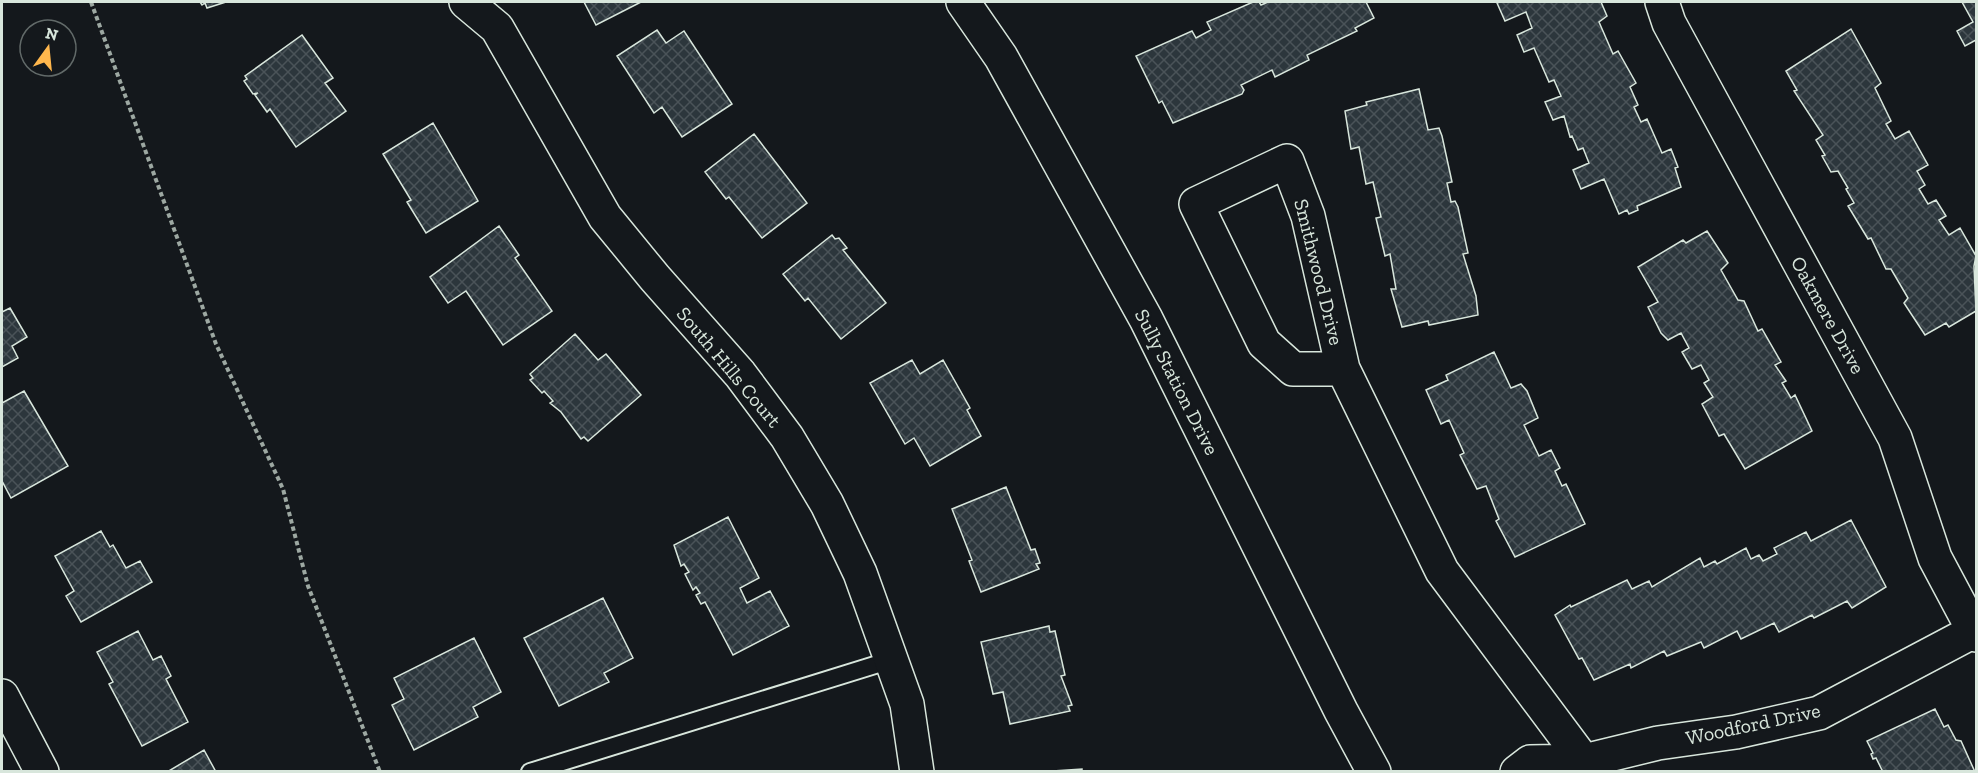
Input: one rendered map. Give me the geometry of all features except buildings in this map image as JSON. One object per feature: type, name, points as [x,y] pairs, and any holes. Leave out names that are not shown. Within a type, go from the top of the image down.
[{"type":"street","name":"South Hills Court","points":[[466,2],[497,28],[606,217],[655,278],[740,374],[787,437],[827,504],[860,573],[907,704],[917,771]]},
{"type":"street","name":"Sully Station Drive","points":[[963,2],[1001,57],[1146,319],[1341,711],[1374,771]]},
{"type":"street","name":"Oakmere Drive","points":[[1662,2],[1669,23],[1895,438],[1935,558],[1976,632]]},
{"type":"street","name":"Smithwood Drive","points":[[1343,369],[1293,369],[1264,343],[1196,204],[1287,161],[1308,216],[1343,369],[1442,571],[1584,768]]},
{"type":"street","name":"Woodford Drive","points":[[1517,771],[1530,762],[1584,768],[1658,743],[1736,732],[1820,713],[1976,632]]},
{"type":"street","points":[[2,696],[42,771]]},
{"type":"lane","points":[[531,771],[891,660]]},
{"type":"path","points":[[91,2],[216,344],[283,489],[308,586],[380,771]]}]
